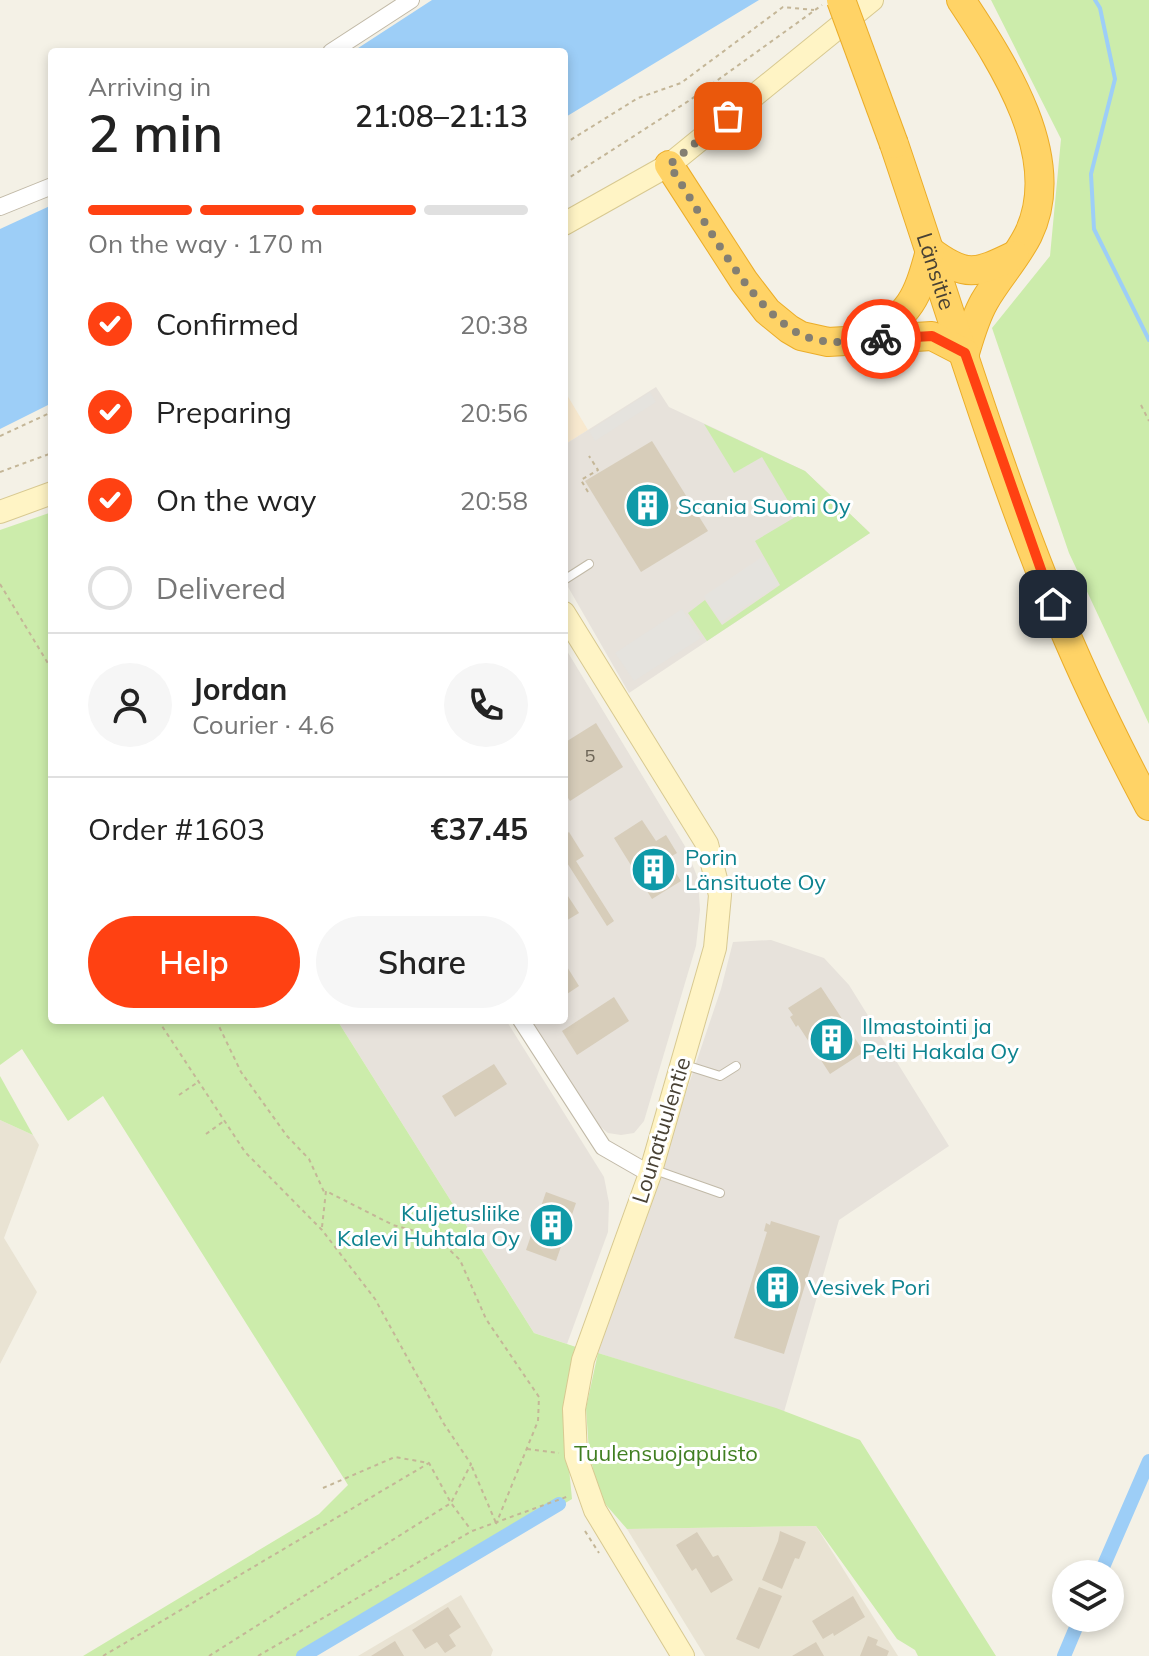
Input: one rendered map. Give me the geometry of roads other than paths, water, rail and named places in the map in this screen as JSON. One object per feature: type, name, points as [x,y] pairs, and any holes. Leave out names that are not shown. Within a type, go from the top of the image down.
[{"type":"highway","points":[[669,165],[744,281],[778,321],[801,336],[845,342],[932,336],[965,353],[985,301],[1031,228],[1038,202],[1035,153],[1024,111],[1006,71],[961,0]]},
{"type":"highway","name":"Länsitie","points":[[828,5],[894,144],[1053,604],[1110,732],[1149,806]]},
{"type":"highway","points":[[867,340],[889,327],[914,302],[930,251],[951,267],[967,271],[987,268],[1015,255]]},
{"type":"street","points":[[337,48],[411,0]]},
{"type":"street","points":[[568,222],[669,165],[872,0]]},
{"type":"street","points":[[0,207],[48,188]]},
{"type":"street","points":[[0,512],[48,494]]},
{"type":"street","name":"Lounatuulentie","points":[[568,619],[707,844],[720,895],[715,948],[650,1171],[583,1360],[574,1409],[576,1449],[585,1487],[595,1510],[683,1656]]},
{"type":"street","points":[[524,1024],[603,1147],[650,1171]]},
{"type":"lane","points":[[568,577],[589,564]]},
{"type":"lane","points":[[681,1064],[720,1076],[736,1066]]},
{"type":"lane","points":[[650,1171],[720,1193]]},
{"type":"water","points":[[432,0],[759,0],[568,116],[568,48],[358,48]]},
{"type":"water","points":[[48,207],[48,405],[0,429],[0,229]]},
{"type":"waterway","points":[[1095,0],[1100,8],[1115,79],[1091,174],[1094,229],[1149,340]]},
{"type":"waterway","points":[[1106,1560],[1149,1461]]},
{"type":"waterway","points":[[303,1656],[559,1504]]},
{"type":"waterway","points":[[1064,1656],[1074,1632]]},
{"type":"place","name":"Scania Suomi Oy","points":[[647,506]]},
{"type":"place","name":"Porin Länsituote Oy","points":[[654,870]]},
{"type":"place","name":"Ilmastointi ja Pelti Hakala Oy","points":[[831,1039]]},
{"type":"place","name":"Kuljetusliike Kalevi Huhtala Oy","points":[[551,1226]]},
{"type":"place","name":"Vesivek Pori","points":[[777,1287]]},
{"type":"park label","name":"Tuulensuojapuisto","points":[[666,1453]]}]
